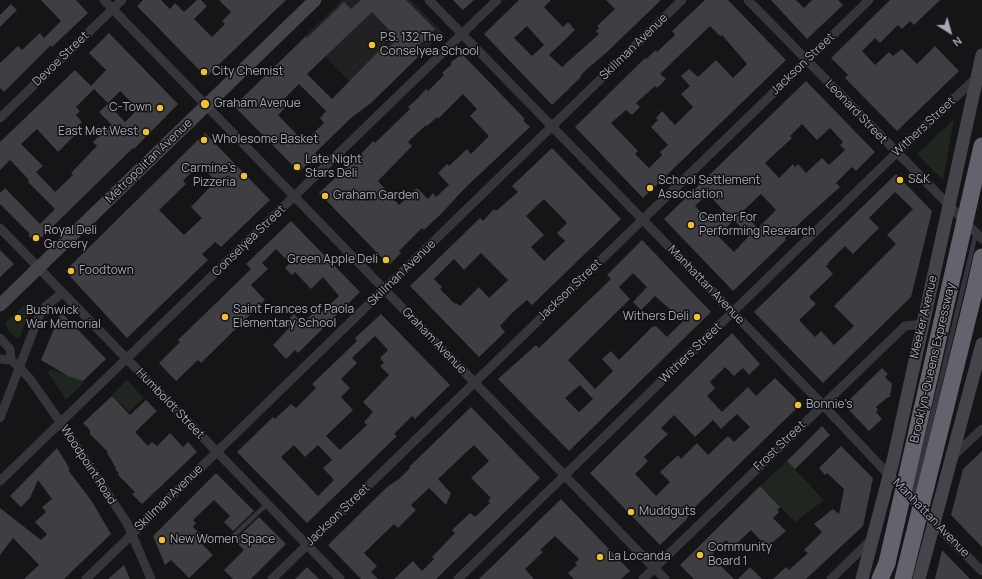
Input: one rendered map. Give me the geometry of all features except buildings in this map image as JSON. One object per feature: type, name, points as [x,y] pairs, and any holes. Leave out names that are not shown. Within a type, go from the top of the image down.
[{"type":"highway","name":"Brooklyn-Queens Expressway","points":[[883,574],[982,146]]},
{"type":"highway","name":"Brooklyn-Queens Expressway","points":[[902,579],[982,257]]},
{"type":"highway","points":[[973,297],[982,276]]},
{"type":"main road","name":"Metropolitan Avenue","points":[[0,305],[39,269],[315,0]]},
{"type":"main road","name":"Meeker Avenue","points":[[862,579],[889,475],[982,55]]},
{"type":"main road","points":[[919,579],[950,458],[982,344]]},
{"type":"main road","points":[[972,379],[982,390]]},
{"type":"street","name":"Graham Avenue","points":[[104,0],[665,579]]},
{"type":"street","name":"Devoe Street","points":[[0,118],[122,0]]},
{"type":"street","name":"Manhattan Avenue","points":[[429,0],[823,405],[934,523],[982,571]]},
{"type":"street","name":"Conselyea Street","points":[[0,481],[497,0]]},
{"type":"street","name":"Skillman Avenue","points":[[86,579],[682,0]]},
{"type":"street","name":"Leonard Street","points":[[748,0],[979,236]]},
{"type":"street","name":"Jackson Street","points":[[272,579],[869,0]]},
{"type":"street","name":"Withers Street","points":[[458,579],[896,152],[977,76]]},
{"type":"street","name":"Humboldt Street","points":[[0,228],[340,579]]},
{"type":"street","points":[[0,418],[39,316],[46,306],[62,293]]},
{"type":"street","name":"Frost Street","points":[[644,579],[905,326],[923,324]]},
{"type":"street","name":"Woodpoint Road","points":[[0,338],[10,349],[11,360],[30,378],[127,523],[151,579]]},
{"type":"street","points":[[0,359],[11,360]]},
{"type":"street","points":[[950,458],[982,429]]},
{"type":"street","points":[[831,579],[872,539]]},
{"type":"lane","points":[[912,500],[979,236]]},
{"type":"lane","points":[[227,542],[267,504]]},
{"type":"shaded area","name":"P.S. 132 The Conselyea School","points":[[342,0],[411,0],[443,33],[371,103],[305,36]]},
{"type":"shaded area","points":[[954,119],[943,180],[917,154]]},
{"type":"shaded area","points":[[27,303],[30,304],[30,310],[20,337],[16,338],[9,331],[5,323]]},
{"type":"shaded area","points":[[50,369],[83,381],[84,383],[66,400],[48,373]]},
{"type":"shaded area","points":[[127,380],[144,398],[129,412],[112,395]]},
{"type":"shaded area","points":[[787,461],[824,500],[795,522],[760,486]]},
{"type":"place","name":"P.S. 132 The Conselyea School","points":[[372,45]]},
{"type":"place","name":"City Chemist","points":[[204,72]]},
{"type":"place","name":"Graham Avenue","points":[[205,104]]},
{"type":"place","name":"C-Town","points":[[160,108]]},
{"type":"place","name":"East Met West","points":[[146,132]]},
{"type":"place","name":"Wholesome Basket","points":[[204,140]]},
{"type":"place","name":"Late Night Stars Deli","points":[[297,167]]},
{"type":"place","name":"Carmine's Pizzeria","points":[[244,176]]},
{"type":"place","name":"S&K","points":[[900,180]]},
{"type":"place","name":"School Settlement Association","points":[[650,188]]},
{"type":"place","name":"Graham Garden","points":[[325,196]]},
{"type":"place","name":"Center For Performing Research","points":[[691,225]]},
{"type":"place","name":"Royal Deli Grocery","points":[[36,238]]},
{"type":"place","name":"Green Apple Deli","points":[[386,260]]},
{"type":"place","name":"Foodtown","points":[[71,271]]},
{"type":"place","name":"Saint Frances of Paola Elementary School","points":[[225,317]]},
{"type":"place","name":"Withers Deli","points":[[697,317]]},
{"type":"place","name":"Bushwick War Memorial","points":[[18,318]]},
{"type":"place","name":"Bonnie's","points":[[798,405]]},
{"type":"place","name":"Muddguts","points":[[631,512]]},
{"type":"place","name":"New Women Space","points":[[162,540]]},
{"type":"place","name":"Community Board 1","points":[[700,555]]},
{"type":"place","name":"La Locanda","points":[[600,557]]}]
